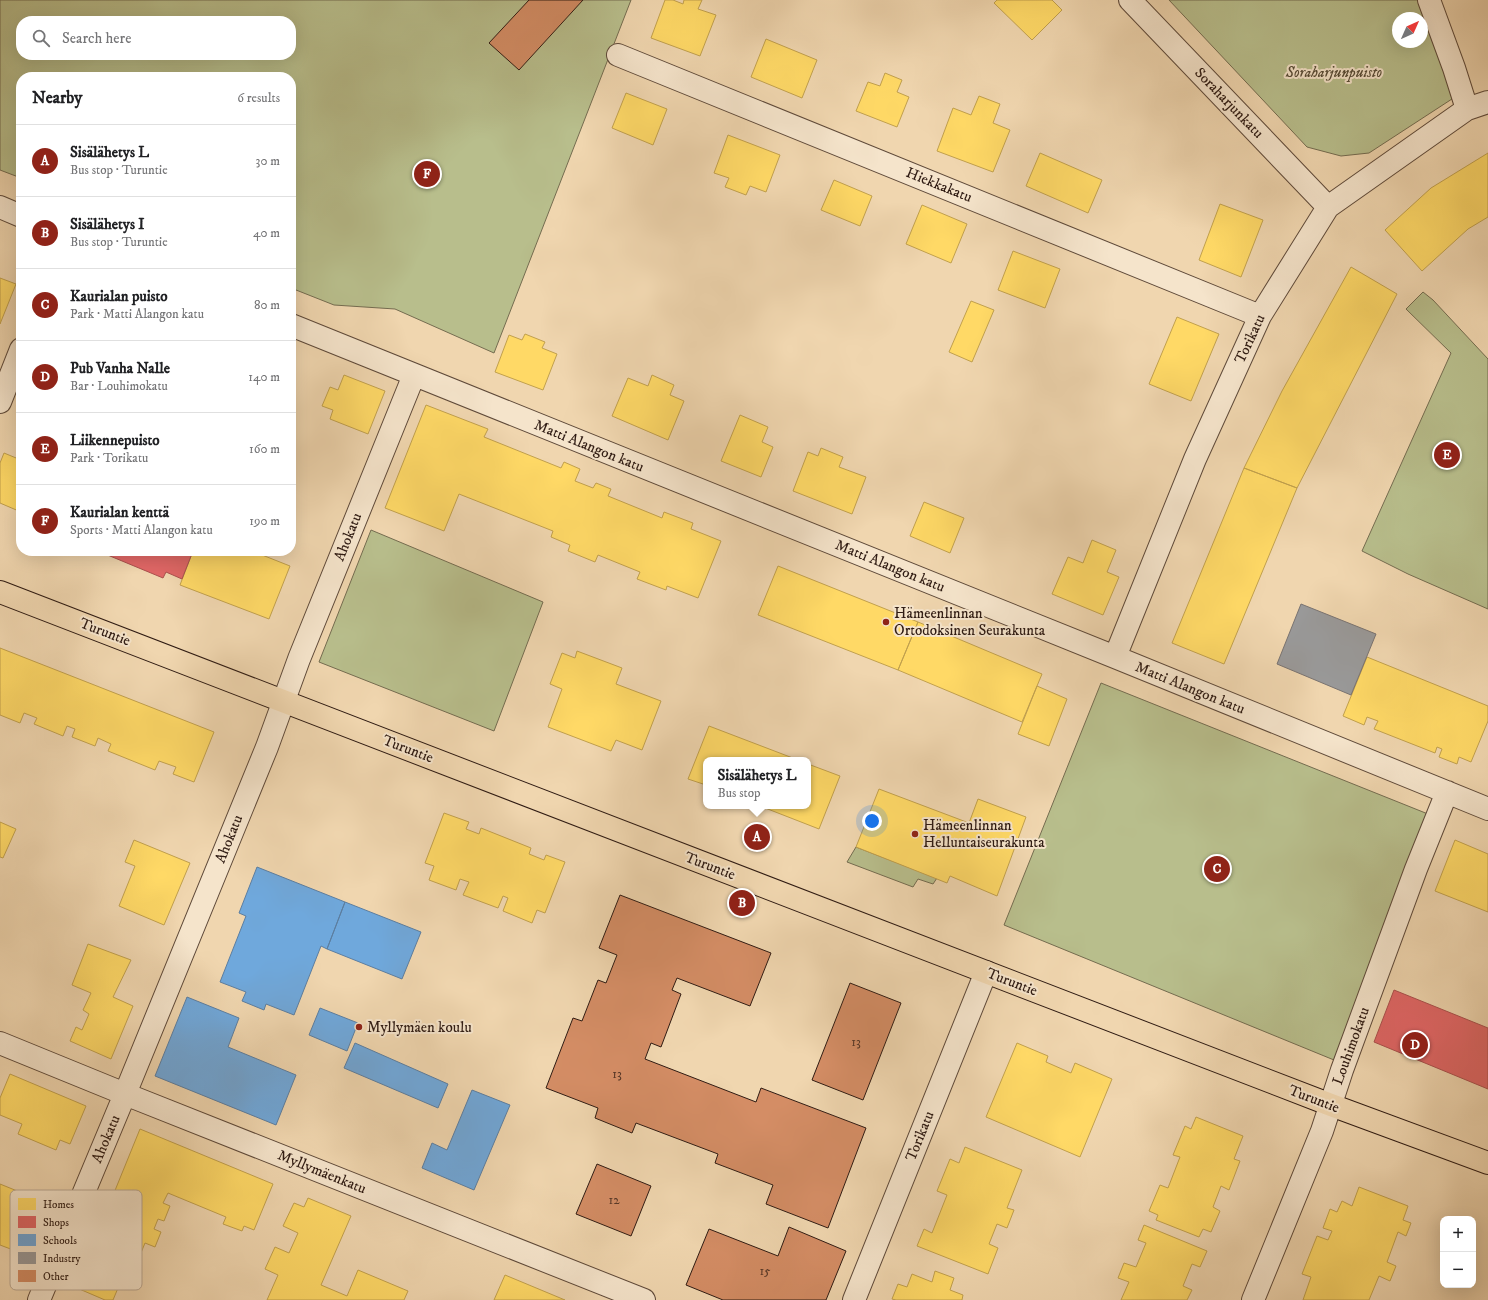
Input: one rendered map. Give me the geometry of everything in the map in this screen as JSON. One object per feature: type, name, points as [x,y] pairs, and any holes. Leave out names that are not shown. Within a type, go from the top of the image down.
[{"type":"main road","name":"Turuntie","points":[[0,592],[1330,1105],[1488,1163]]},
{"type":"street","name":"Soraharjunkatu","points":[[1130,0],[1328,207]]},
{"type":"street","points":[[1429,0],[1454,68],[1467,109]]},
{"type":"street","name":"Hiekkakatu","points":[[618,55],[1260,316]]},
{"type":"street","name":"Torikatu","points":[[1115,657],[1196,459],[1260,316],[1328,207],[1467,109],[1488,102]]},
{"type":"street","points":[[0,208],[16,214]]},
{"type":"street","name":"Matti Alangon katu","points":[[296,327],[1488,809]]},
{"type":"street","points":[[0,402],[16,362]]},
{"type":"street","name":"Ahokatu","points":[[85,1190],[284,701],[302,652],[414,376]]},
{"type":"street","name":"Louhimokatu","points":[[1253,1300],[1322,1131],[1342,1070],[1402,906],[1447,792]]},
{"type":"street","name":"Torikatu","points":[[854,1300],[986,972]]},
{"type":"street","name":"Myllymäenkatu","points":[[0,1043],[644,1300]]},
{"type":"street","name":"Ahokatu","points":[[39,1300],[43,1290]]},
{"type":"green space","points":[[0,0],[631,0],[494,353],[395,309],[334,305],[296,290],[296,72],[16,72],[16,176],[0,170]]},
{"type":"green space","name":"Soraharjunpuisto","points":[[1169,0],[1418,0],[1423,12],[1392,12],[1392,48],[1428,48],[1428,26],[1455,97],[1369,153],[1341,156],[1307,147]]},
{"type":"green space","points":[[1423,292],[1433,300],[1488,359],[1488,609],[1408,574],[1362,551],[1451,353],[1406,309]]},
{"type":"green space","points":[[371,530],[543,602],[494,731],[319,662]]},
{"type":"green space","points":[[1101,683],[1428,814],[1334,1060],[1004,925]]},
{"type":"green space","points":[[856,847],[937,878],[933,884],[918,879],[913,887],[847,862]]},
{"type":"building: Homes","points":[[665,0],[673,0],[683,4],[684,0],[702,0],[698,9],[716,15],[700,56],[651,38]]},
{"type":"building: Homes","points":[[997,0],[1052,0],[1062,10],[1032,40],[994,3]]},
{"type":"building: Homes","points":[[766,39],[817,60],[802,98],[751,77]]},
{"type":"building: Homes","points":[[885,73],[902,80],[897,92],[909,97],[897,127],[856,111],[868,82],[880,86]]},
{"type":"building: Homes","points":[[626,93],[667,109],[653,145],[612,128]]},
{"type":"building: Homes","points":[[979,96],[1000,104],[993,123],[1010,130],[993,172],[937,151],[953,108],[971,115]]},
{"type":"building: Homes","points":[[728,135],[780,155],[766,192],[750,186],[746,195],[725,187],[729,178],[714,173]]},
{"type":"building: Homes","points":[[1040,153],[1102,180],[1088,213],[1026,186]]},
{"type":"building: Homes","points":[[1488,153],[1488,217],[1468,229],[1422,271],[1385,230],[1431,188]]},
{"type":"building: Homes","points":[[834,180],[872,196],[860,226],[821,210]]},
{"type":"building: Homes","points":[[1220,204],[1263,220],[1241,277],[1199,260]]},
{"type":"building: Homes","points":[[922,205],[967,224],[951,263],[906,244]]},
{"type":"building: Homes","points":[[1013,251],[1060,269],[1045,308],[998,290]]},
{"type":"building: Homes","points":[[1351,267],[1397,294],[1297,488],[1244,468],[1282,391]]},
{"type":"building: Homes","points":[[0,278],[16,284],[0,324]]},
{"type":"building: Homes","points":[[971,301],[994,310],[972,362],[949,352]]},
{"type":"building: Homes","points":[[1177,317],[1219,334],[1191,401],[1149,384]]},
{"type":"building: Homes","points":[[525,334],[545,342],[542,348],[557,354],[543,390],[495,372],[509,335],[522,340]]},
{"type":"building: Homes","points":[[344,375],[385,391],[368,434],[330,419],[333,410],[322,406],[330,387],[338,390]]},
{"type":"building: Homes","points":[[652,375],[674,385],[670,395],[684,401],[668,440],[612,416],[628,378],[648,386]]},
{"type":"building: Homes","points":[[426,405],[488,429],[484,437],[561,468],[564,462],[580,469],[575,481],[593,488],[596,483],[611,489],[608,496],[662,518],[664,512],[693,523],[691,529],[721,541],[698,598],[667,586],[666,590],[637,579],[640,572],[598,555],[595,562],[568,551],[570,545],[551,537],[553,531],[459,494],[444,531],[385,508]]},
{"type":"building: Homes","points":[[740,415],[768,427],[762,442],[773,447],[761,477],[721,461]]},
{"type":"building: Homes","points":[[821,448],[843,457],[839,467],[866,477],[852,514],[793,491],[808,452],[818,456]]},
{"type":"building: Homes","points":[[4,453],[16,458],[16,510],[0,503],[0,463]]},
{"type":"building: Homes","points":[[1244,468],[1297,488],[1224,664],[1172,643]]},
{"type":"building: Homes","points":[[924,502],[964,518],[950,553],[910,536]]},
{"type":"building: Homes","points":[[1092,540],[1116,550],[1107,572],[1119,577],[1103,615],[1052,594],[1068,557],[1083,563]]},
{"type":"building: Homes","points":[[191,556],[265,556],[290,566],[269,619],[180,585]]},
{"type":"building: Homes","points":[[778,566],[918,622],[898,670],[758,615]]},
{"type":"building: Homes","points":[[918,622],[1042,674],[1022,722],[898,670]]},
{"type":"building: Homes","points":[[0,648],[214,732],[194,782],[173,774],[176,767],[159,761],[155,770],[108,751],[111,744],[98,738],[95,746],[72,737],[75,729],[67,726],[63,736],[34,724],[37,718],[24,713],[20,723],[0,715]]},
{"type":"building: Homes","points":[[577,651],[622,668],[616,684],[661,701],[642,750],[616,740],[611,751],[548,727],[562,689],[550,684],[562,653],[575,658]]},
{"type":"building: Homes","points":[[1367,657],[1488,706],[1488,721],[1471,762],[1459,757],[1457,764],[1439,757],[1442,749],[1437,747],[1435,753],[1374,729],[1378,721],[1367,717],[1364,725],[1343,716]]},
{"type":"building: Homes","points":[[1037,686],[1067,699],[1049,746],[1018,734]]},
{"type":"building: Homes","points":[[709,726],[790,757],[703,757],[703,784],[688,779]]},
{"type":"building: Homes","points":[[811,765],[840,776],[819,829],[768,809],[811,809]]},
{"type":"building: Homes","points":[[879,789],[969,823],[978,799],[1026,817],[997,896],[950,876],[947,883],[856,847]]},
{"type":"building: Homes","points":[[444,813],[469,822],[466,829],[479,834],[481,828],[531,848],[529,854],[544,860],[546,855],[565,862],[545,913],[537,910],[532,923],[503,911],[508,898],[503,896],[498,908],[463,895],[469,882],[460,879],[456,890],[429,880],[434,866],[425,863]]},
{"type":"building: Homes","points":[[0,822],[16,829],[3,858],[0,857]]},
{"type":"building: Homes","points":[[134,840],[190,863],[164,925],[119,906],[135,866],[125,862]]},
{"type":"building: Homes","points":[[1455,840],[1488,854],[1488,912],[1435,891]]},
{"type":"building: Homes","points":[[88,944],[131,960],[113,997],[133,1006],[111,1059],[70,1041],[76,1027],[82,1030],[89,1014],[83,1010],[91,993],[72,985]]},
{"type":"building: Homes","points":[[1017,1043],[1048,1056],[1046,1062],[1071,1073],[1075,1063],[1112,1079],[1080,1157],[986,1117]]},
{"type":"building: Homes","points":[[10,1074],[86,1106],[70,1144],[60,1140],[56,1150],[18,1134],[22,1124],[0,1115],[0,1098]]},
{"type":"building: Homes","points":[[1196,1117],[1243,1136],[1234,1159],[1240,1161],[1229,1190],[1221,1186],[1213,1207],[1220,1211],[1211,1232],[1203,1229],[1199,1237],[1156,1220],[1158,1215],[1149,1211],[1160,1185],[1168,1188],[1180,1157],[1173,1155],[1185,1126],[1191,1129]]},
{"type":"building: Homes","points":[[140,1129],[273,1184],[254,1230],[244,1226],[242,1231],[223,1224],[226,1217],[168,1193],[163,1203],[170,1206],[164,1221],[158,1219],[154,1229],[161,1232],[155,1247],[145,1243],[142,1250],[142,1190],[115,1190]]},
{"type":"building: Homes","points":[[965,1147],[1022,1170],[1007,1208],[1014,1210],[1007,1228],[997,1224],[989,1244],[998,1248],[988,1274],[917,1246],[924,1229],[932,1233],[947,1195],[937,1191],[950,1159],[959,1163]]},
{"type":"building: Homes","points":[[0,1184],[15,1190],[10,1190],[10,1249],[0,1245]]},
{"type":"building: Homes","points":[[1359,1187],[1408,1206],[1403,1220],[1411,1223],[1406,1236],[1398,1232],[1387,1262],[1396,1266],[1390,1281],[1379,1276],[1369,1300],[1303,1300],[1311,1277],[1302,1274],[1317,1236],[1328,1240],[1332,1231],[1323,1228],[1330,1209],[1337,1212],[1342,1201],[1352,1206]]},
{"type":"building: Homes","points":[[308,1198],[351,1216],[321,1285],[347,1296],[358,1270],[408,1291],[404,1300],[267,1300],[278,1275],[265,1269],[275,1247],[289,1253],[298,1233],[283,1226],[294,1203],[304,1207]]},
{"type":"building: Homes","points":[[1144,1225],[1207,1251],[1200,1267],[1192,1264],[1183,1286],[1192,1290],[1187,1300],[1121,1300],[1129,1282],[1118,1278],[1124,1263],[1136,1267],[1146,1243],[1138,1240]]},
{"type":"building: Homes","points":[[935,1271],[954,1278],[950,1290],[963,1295],[962,1300],[892,1299],[898,1284],[907,1287],[912,1274],[932,1282]]},
{"type":"building: Homes","points":[[505,1275],[565,1300],[494,1300]]},
{"type":"building: Homes","points":[[82,1290],[117,1290],[113,1300],[105,1300]]},
{"type":"building: Shops","points":[[110,556],[191,556],[182,579],[166,572],[163,578]]},
{"type":"building: Shops","points":[[1394,990],[1488,1028],[1488,1089],[1374,1042]]},
{"type":"building: Schools","points":[[257,867],[345,902],[327,949],[321,946],[294,1015],[266,1004],[264,1010],[242,1001],[246,992],[220,982],[246,916],[239,913]]},
{"type":"building: Schools","points":[[345,902],[421,932],[402,979],[327,949]]},
{"type":"building: Schools","points":[[187,997],[239,1018],[228,1047],[296,1075],[276,1125],[155,1076]]},
{"type":"building: Schools","points":[[320,1008],[358,1023],[347,1051],[309,1035]]},
{"type":"building: Schools","points":[[355,1043],[448,1084],[438,1108],[344,1068]]},
{"type":"building: Schools","points":[[472,1090],[510,1105],[474,1190],[422,1168],[432,1143],[447,1150]]},
{"type":"building: Industry","points":[[1301,604],[1376,634],[1351,695],[1277,664]]},
{"type":"building: Other","points":[[529,0],[583,0],[519,70],[489,43]]},
{"type":"building: Other","points":[[620,895],[771,953],[750,1006],[677,978],[672,990],[681,994],[661,1047],[651,1043],[645,1059],[756,1102],[761,1088],[866,1128],[828,1228],[766,1204],[773,1185],[715,1163],[718,1154],[636,1123],[632,1133],[595,1118],[598,1108],[546,1088],[573,1018],[582,1021],[598,980],[606,983],[617,955],[599,948]]},
{"type":"building: Other","points":[[850,983],[901,1003],[863,1100],[812,1080]]},
{"type":"building: Other","points":[[597,1164],[651,1186],[631,1236],[576,1214]]},
{"type":"building: Other","points":[[789,1227],[846,1251],[826,1300],[723,1300],[686,1285],[709,1229],[778,1256]]},
{"type":"place","name":"Kaurialan kenttä","points":[[427,174]]},
{"type":"place","name":"Liikennepuisto","points":[[1447,455]]},
{"type":"place","name":"Hämeenlinnan Ortodoksinen Seurakunta","points":[[886,622]]},
{"type":"place","name":"Hämeenlinnan Helluntaiseurakunta","points":[[915,834]]},
{"type":"place","name":"Sisälähetys L","points":[[757,837]]},
{"type":"place","name":"Kaurialan puisto","points":[[1217,869]]},
{"type":"place","name":"Sisälähetys I","points":[[742,903]]},
{"type":"place","name":"Myllymäen koulu","points":[[359,1027]]},
{"type":"place","name":"Pub Vanha Nalle","points":[[1415,1045]]}]
